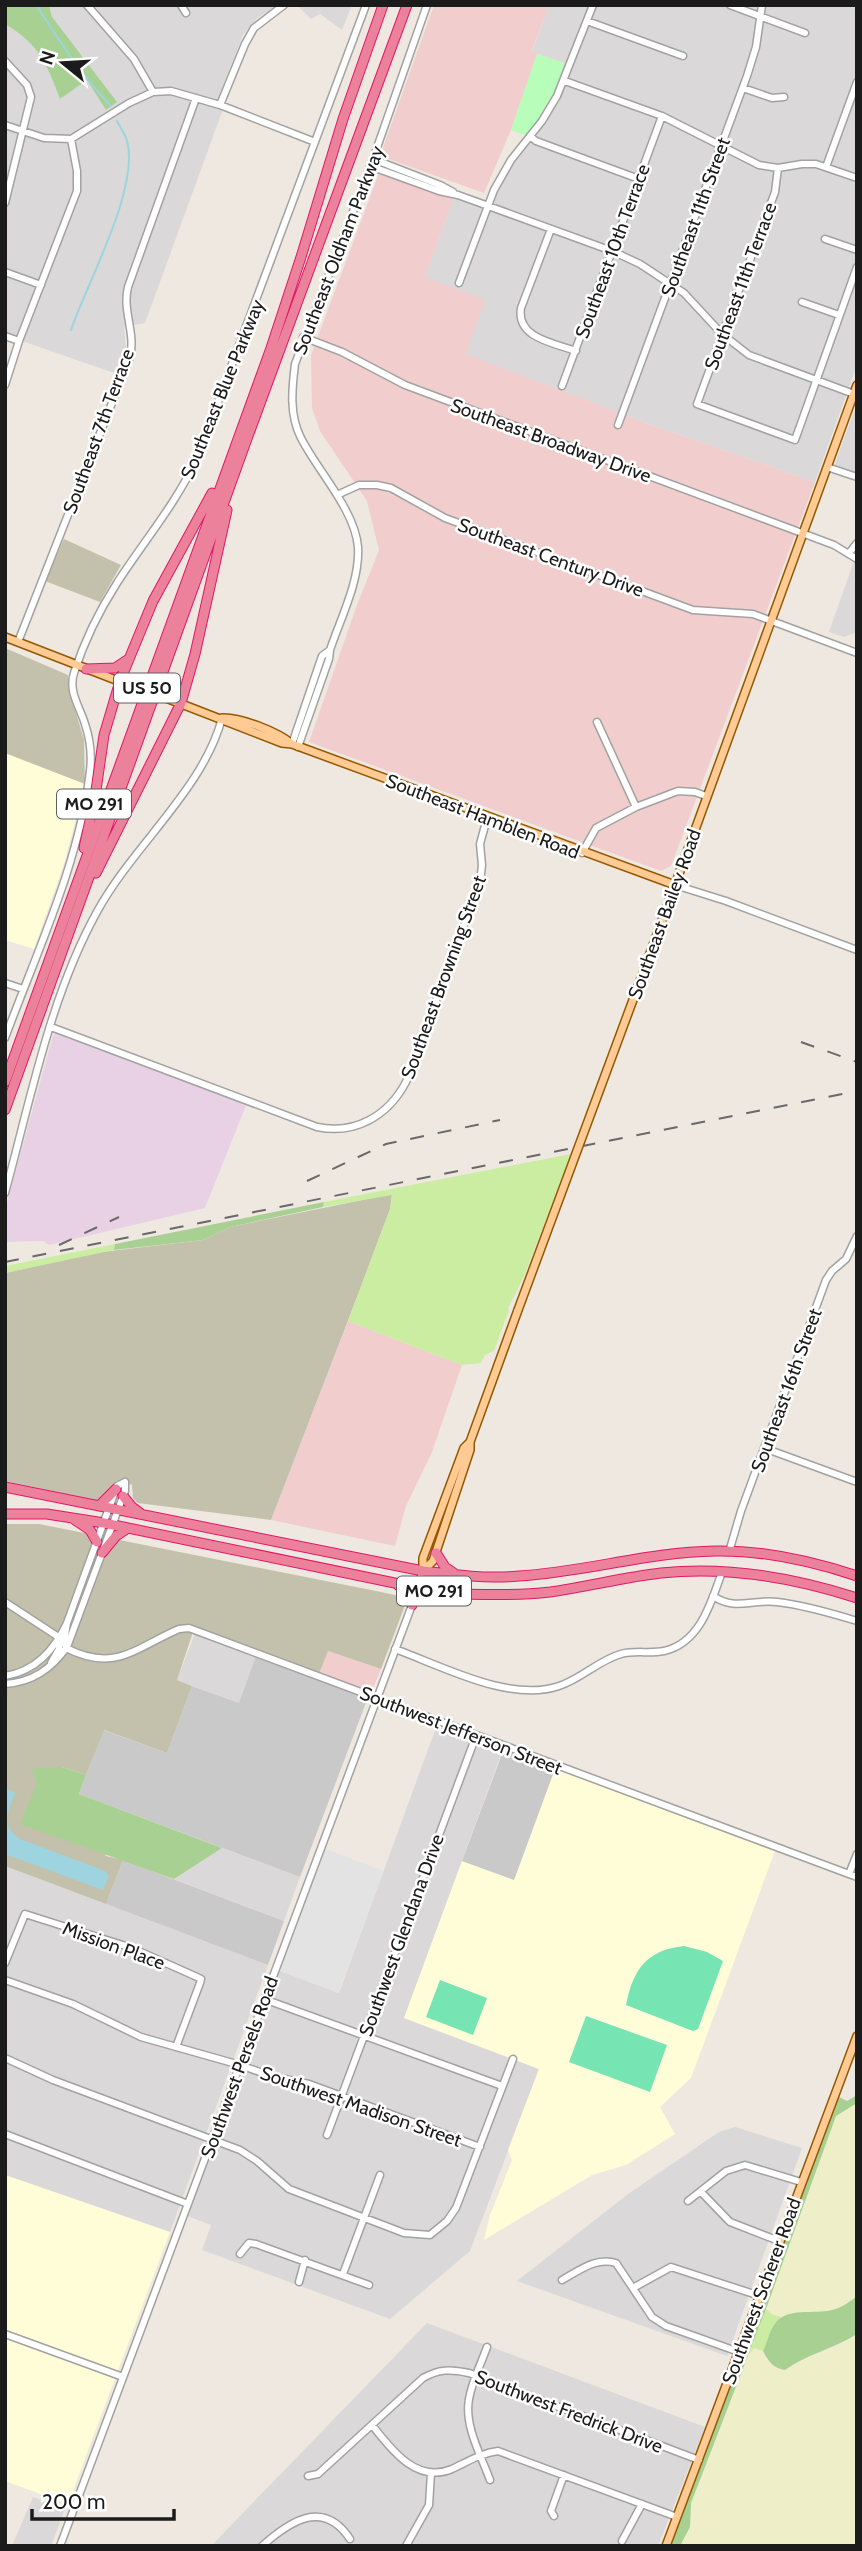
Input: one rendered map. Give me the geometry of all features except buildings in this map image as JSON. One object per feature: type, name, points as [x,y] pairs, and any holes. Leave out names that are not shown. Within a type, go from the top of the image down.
[{"type":"highway","name":"US 50","points":[[5,1082],[233,451],[301,257],[343,119],[383,5]]},
{"type":"highway","name":"US 50","points":[[5,1110],[407,5]]},
{"type":"highway","points":[[181,703],[195,654],[226,516],[249,446],[248,436]]},
{"type":"highway","points":[[120,681],[153,601],[205,509],[227,457],[233,451]]},
{"type":"highway","points":[[81,668],[115,668],[129,659]]},
{"type":"highway","name":"MO 291","points":[[62,924],[60,918],[86,842],[103,735],[120,681]]},
{"type":"highway","name":"MO 291","points":[[69,934],[74,932],[97,871],[181,703]]},
{"type":"highway","name":"MO 291","points":[[5,1487],[423,1571],[457,1575],[520,1576],[553,1573],[644,1556],[729,1552],[796,1559],[857,1576]]},
{"type":"highway","points":[[109,1508],[120,1493],[141,1514]]},
{"type":"highway","name":"MO 291","points":[[5,1514],[67,1516],[418,1589],[469,1595],[529,1594],[663,1573],[722,1572],[809,1584],[857,1598]]},
{"type":"highway","points":[[67,1516],[90,1530],[97,1542]]},
{"type":"highway","points":[[102,1553],[116,1536],[129,1528]]},
{"type":"highway","points":[[436,1553],[445,1567],[457,1575]]},
{"type":"highway","points":[[397,1584],[405,1591],[412,1605]]},
{"type":"main road","name":"Southeast Bailey Road","points":[[423,1571],[433,1561],[436,1553],[470,1451],[470,1442],[855,390]]},
{"type":"main road","name":"Southeast Hamblen Road","points":[[5,637],[282,743],[295,745],[674,885]]},
{"type":"main road","name":"Southeast Bailey Road","points":[[418,1589],[423,1558],[464,1448],[470,1442]]},
{"type":"main road","name":"Southwest Scherer Road","points":[[666,2546],[857,2036]]},
{"type":"street","points":[[87,5],[134,59],[153,92]]},
{"type":"street","points":[[181,5],[186,13]]},
{"type":"street","points":[[266,5],[271,13]]},
{"type":"street","points":[[220,105],[254,28],[284,5]]},
{"type":"street","name":"Southeast Blue Parkway","points":[[5,1038],[69,866],[86,797],[91,750],[84,721],[72,692],[72,682],[81,668],[96,620],[110,593],[173,504],[197,458],[366,5]]},
{"type":"street","name":"Southeast Oldham Parkway","points":[[295,745],[322,656],[330,650],[356,575],[358,545],[337,495],[300,436],[291,396],[295,364],[303,337],[373,159],[427,5]]},
{"type":"street","points":[[459,283],[487,206],[505,170],[550,109],[565,81],[593,5]]},
{"type":"street","points":[[730,5],[805,33]]},
{"type":"street","name":"Southeast 11th Street","points":[[618,425],[743,88],[756,47],[762,5]]},
{"type":"street","points":[[587,21],[683,56]]},
{"type":"street","points":[[5,61],[27,85],[31,97],[5,203]]},
{"type":"street","points":[[565,81],[662,116],[759,165],[778,168],[802,164],[826,167],[857,178]]},
{"type":"street","points":[[826,167],[857,82]]},
{"type":"street","points":[[743,88],[772,98],[784,97]]},
{"type":"street","points":[[5,125],[44,138],[71,139],[130,103],[153,92],[171,91],[220,105],[315,142]]},
{"type":"street","name":"Southeast 7th Terrace","points":[[18,642],[130,357],[132,342],[125,309],[128,287],[197,98]]},
{"type":"street","name":"Southeast 10th Terrace","points":[[562,386],[662,116]]},
{"type":"street","points":[[530,136],[536,141],[639,179]]},
{"type":"street","points":[[5,386],[19,341],[77,191],[77,171],[71,139]]},
{"type":"street","points":[[373,159],[440,185],[458,195],[612,251],[640,264],[671,283],[698,306],[722,334],[749,355],[816,380],[855,390]]},
{"type":"street","points":[[370,166],[439,191],[458,195]]},
{"type":"street","name":"Southeast 11th Terrace","points":[[778,168],[775,192],[697,404],[795,440],[816,380]]},
{"type":"street","points":[[551,229],[521,309],[521,320],[532,335],[576,351]]},
{"type":"street","points":[[825,239],[857,250]]},
{"type":"street","points":[[816,380],[857,267]]},
{"type":"street","points":[[5,272],[41,285]]},
{"type":"street","points":[[802,302],[839,315]]},
{"type":"street","points":[[5,335],[19,341]]},
{"type":"street","name":"Southeast Broadway Drive","points":[[303,337],[342,352],[408,387],[803,533],[834,545],[857,559]]},
{"type":"street","points":[[828,467],[857,477]]},
{"type":"street","name":"Southeast Century Drive","points":[[337,495],[359,485],[384,485],[445,518],[693,610],[744,612],[772,620]]},
{"type":"street","points":[[849,553],[857,542]]},
{"type":"street","points":[[772,620],[857,653]]},
{"type":"street","points":[[5,1193],[68,975],[99,908],[132,858],[202,767],[222,718]]},
{"type":"street","points":[[597,722],[636,807]]},
{"type":"street","points":[[582,853],[596,828],[636,807],[678,791],[706,796]]},
{"type":"street","name":"Southeast Browning Street","points":[[51,1027],[317,1127],[335,1129],[365,1124],[385,1109],[406,1082],[480,882],[481,844],[487,818]]},
{"type":"street","points":[[674,885],[726,901],[857,950]]},
{"type":"street","points":[[5,983],[23,989]]},
{"type":"street","name":"Southeast 16th Street","points":[[729,1552],[826,1280],[846,1259],[857,1236]]},
{"type":"street","points":[[764,1448],[857,1482]]},
{"type":"street","points":[[5,1684],[28,1680],[47,1669],[66,1648],[102,1553],[109,1508],[120,1493]]},
{"type":"street","points":[[5,1676],[22,1672],[37,1663],[50,1652],[60,1638],[97,1542],[108,1524]]},
{"type":"street","points":[[394,1649],[500,1687],[518,1691],[544,1690],[564,1685],[621,1654],[666,1650],[680,1644],[697,1629],[722,1572]]},
{"type":"street","name":"Southwest Persels Road","points":[[60,2546],[418,1589]]},
{"type":"street","points":[[713,1596],[728,1604],[758,1601],[789,1603],[857,1621]]},
{"type":"street","points":[[5,1602],[60,1638]]},
{"type":"street","points":[[66,1648],[64,1641],[67,1623]]},
{"type":"street","name":"Southwest Jefferson Street","points":[[66,1648],[90,1659],[107,1660],[125,1655],[180,1629],[189,1628],[853,1876]]},
{"type":"street","points":[[47,1669],[59,1648],[60,1638]]},
{"type":"street","name":"Southwest Glendana Drive","points":[[327,2135],[476,1736]]},
{"type":"street","points":[[853,1876],[857,1854]]},
{"type":"street","name":"Mission Place","points":[[5,1964],[25,1913],[132,1948],[201,1979],[176,2047]]},
{"type":"street","name":"Southwest Madison Street","points":[[5,1980],[73,2004],[141,2037],[274,2077],[309,2084],[480,2147]]},
{"type":"street","points":[[264,1999],[502,2086]]},
{"type":"street","points":[[5,2057],[54,2080],[240,2150],[289,2189],[404,2233],[421,2235],[430,2235],[437,2231],[456,2208],[513,2059]]},
{"type":"street","points":[[5,2134],[188,2204]]},
{"type":"street","points":[[688,2201],[726,2171],[745,2165],[801,2182]]},
{"type":"street","points":[[343,2274],[380,2175]]},
{"type":"street","points":[[701,2192],[730,2222],[779,2241]]},
{"type":"street","points":[[240,2254],[249,2243],[306,2260],[369,2285]]},
{"type":"street","points":[[610,2261],[613,2252]]},
{"type":"street","points":[[299,2282],[306,2260]]},
{"type":"street","points":[[562,2280],[593,2263],[610,2261],[620,2266],[646,2311],[666,2326],[740,2351]]},
{"type":"street","points":[[633,2288],[671,2267],[760,2296]]},
{"type":"street","points":[[5,2334],[123,2377]]},
{"type":"street","points":[[487,2347],[469,2398],[469,2418],[490,2480]]},
{"type":"street","name":"Southwest Fredrick Drive","points":[[309,2476],[318,2474],[405,2393],[434,2372],[450,2368],[699,2460]]},
{"type":"street","points":[[372,2425],[399,2459],[431,2473],[449,2470],[481,2455],[498,2451],[677,2517]]},
{"type":"street","points":[[405,2546],[429,2505],[431,2473]]},
{"type":"street","points":[[554,2516],[551,2511],[564,2475]]},
{"type":"street","points":[[622,2541],[642,2504]]},
{"type":"street","points":[[262,2546],[291,2522],[313,2517],[333,2522],[350,2539]]},
{"type":"shaded area","points":[[49,5],[279,5],[257,18],[243,35],[218,98],[222,112],[145,323],[124,327],[126,349],[117,374],[5,335],[5,24],[25,36],[48,66],[60,99],[87,79],[52,17]]},
{"type":"shaded area","points":[[297,5],[352,5],[342,30],[320,14],[311,19]]},
{"type":"shaded area","points":[[434,5],[549,5],[532,51],[537,54],[511,130],[484,193],[380,156]]},
{"type":"shaded area","points":[[549,5],[857,5],[857,365],[815,482],[651,425],[465,354],[425,277],[454,196],[485,207],[498,180],[562,86],[571,86],[675,124],[746,163],[748,158],[673,118],[560,76],[564,63],[532,52]]},
{"type":"shaded area","points":[[379,173],[438,194],[454,196],[425,277],[485,300],[466,354],[651,425],[815,482],[671,866],[661,871],[309,742],[379,550],[367,501],[320,431],[312,408],[311,355]]},
{"type":"shaded area","points":[[857,403],[857,477],[833,469]]},
{"type":"shaded area","points":[[64,539],[121,565],[100,602],[45,581]]},
{"type":"shaded area","points":[[857,543],[857,632],[844,637],[829,632],[855,558],[849,553]]},
{"type":"shaded area","points":[[5,648],[68,675],[68,685],[84,740],[85,784],[5,753]]},
{"type":"shaded area","points":[[5,753],[85,784],[64,864],[34,949],[5,940]]},
{"type":"shaded area","points":[[55,1033],[247,1103],[205,1208],[49,1245],[43,1241],[5,1242],[5,1210]]},
{"type":"shaded area","points":[[392,1194],[390,1209],[271,1520],[138,1503],[133,1498],[132,1485],[122,1480],[116,1481],[110,1492],[99,1501],[5,1481],[5,1273],[94,1253],[203,1240],[230,1227]]},
{"type":"shaded area","points":[[348,1321],[462,1365],[432,1452],[406,1506],[395,1546],[271,1520]]},
{"type":"shaded area","points":[[5,1524],[39,1524],[400,1596],[404,1600],[404,1608],[381,1669],[328,1651],[319,1674],[195,1626],[177,1680],[192,1686],[167,1753],[104,1730],[86,1775],[62,1767],[106,1856],[123,1860],[106,1904],[5,1866]]},
{"type":"shaded area","points":[[195,1633],[256,1656],[239,1703],[177,1680]]},
{"type":"shaded area","points":[[328,1651],[381,1669],[372,1691],[319,1674]]},
{"type":"shaded area","points":[[256,1656],[367,1700],[300,1877],[79,1794],[103,1730],[167,1753],[192,1686],[239,1703]]},
{"type":"shaded area","points":[[437,1725],[503,1749],[404,2018],[539,2069],[470,2251],[390,2319],[202,2250],[211,2225],[185,2215],[275,1969],[339,1993]]},
{"type":"shaded area","points":[[505,1746],[556,1766],[514,1880],[462,1861]]},
{"type":"shaded area","points":[[556,1766],[775,1851],[691,2078],[660,2107],[675,2134],[626,2165],[592,2175],[484,2240],[490,2215],[512,2160],[508,2150],[539,2069],[404,2018],[462,1861],[514,1880]]},
{"type":"shaded area","points":[[320,1847],[384,1871],[338,1993],[275,1969]]},
{"type":"shaded area","points":[[222,1848],[300,1877],[284,1921],[174,1879]]},
{"type":"shaded area","points":[[123,1860],[284,1921],[268,1965],[106,1904]]},
{"type":"shaded area","points":[[5,1866],[268,1965],[170,2232],[5,2175]]},
{"type":"shaded area","points":[[735,2127],[802,2148],[727,2356],[517,2281],[628,2194],[719,2132]]},
{"type":"shaded area","points":[[5,2175],[170,2232],[68,2504],[5,2481]]},
{"type":"shaded area","points":[[427,2323],[705,2427],[658,2546],[211,2546]]},
{"type":"shaded area","points":[[33,2497],[65,2509],[51,2546],[12,2546]]},
{"type":"green space","points":[[5,5],[49,5],[52,17],[117,102],[106,110],[87,80],[60,99],[51,75],[34,47],[5,24]]},
{"type":"green space","points":[[537,54],[564,63],[556,93],[527,136],[511,130]]},
{"type":"green space","points":[[571,1154],[523,1279],[508,1308],[494,1351],[485,1355],[481,1363],[462,1365],[348,1321],[390,1209],[392,1195],[323,1207],[324,1202]]},
{"type":"green space","points":[[324,1202],[323,1207],[230,1227],[203,1240],[114,1250],[115,1244]]},
{"type":"green space","points":[[115,1244],[114,1250],[5,1273],[5,1266]]},
{"type":"green space","points":[[62,1767],[86,1775],[79,1794],[222,1848],[174,1879],[20,1824],[37,1783],[32,1769]]},
{"type":"green space","points":[[684,1946],[707,1952],[723,1961],[698,2029],[693,2031],[626,2005],[633,1981],[644,1964],[660,1952]]},
{"type":"green space","points":[[440,1980],[487,1998],[473,2035],[426,2017]]},
{"type":"green space","points":[[586,2016],[667,2045],[650,2092],[569,2062]]},
{"type":"green space","points":[[857,2095],[857,2103],[836,2116],[766,2309],[691,2503],[690,2527],[680,2546],[669,2546],[837,2096],[847,2101]]},
{"type":"green space","points":[[857,2103],[857,2296],[830,2311],[781,2317],[773,2315],[766,2309],[836,2116]]},
{"type":"green space","points":[[857,2296],[857,2334],[785,2370],[777,2368],[769,2361],[763,2351],[772,2328],[779,2319],[793,2313],[836,2309]]},
{"type":"green space","points":[[766,2309],[781,2317],[773,2326],[763,2351],[754,2348],[749,2354]]},
{"type":"green space","points":[[857,2334],[857,2546],[680,2546],[690,2527],[691,2503],[749,2354],[754,2348],[763,2351],[768,2361],[777,2368],[785,2370],[797,2361],[836,2347]]},
{"type":"water","points":[[5,1788],[15,1793],[7,1818],[14,1834],[20,1839],[105,1871],[109,1876],[103,1890],[5,1854]]},
{"type":"waterway","points":[[36,5],[81,70],[111,106]]},
{"type":"waterway","points":[[71,330],[110,236],[126,184],[129,161],[127,141],[117,121]]},
{"type":"railway","points":[[801,1042],[857,1062]]},
{"type":"railway","points":[[5,1262],[857,1091]]},
{"type":"railway","points":[[307,1181],[386,1144],[500,1120]]},
{"type":"railway","points":[[59,1245],[119,1217]]}]
